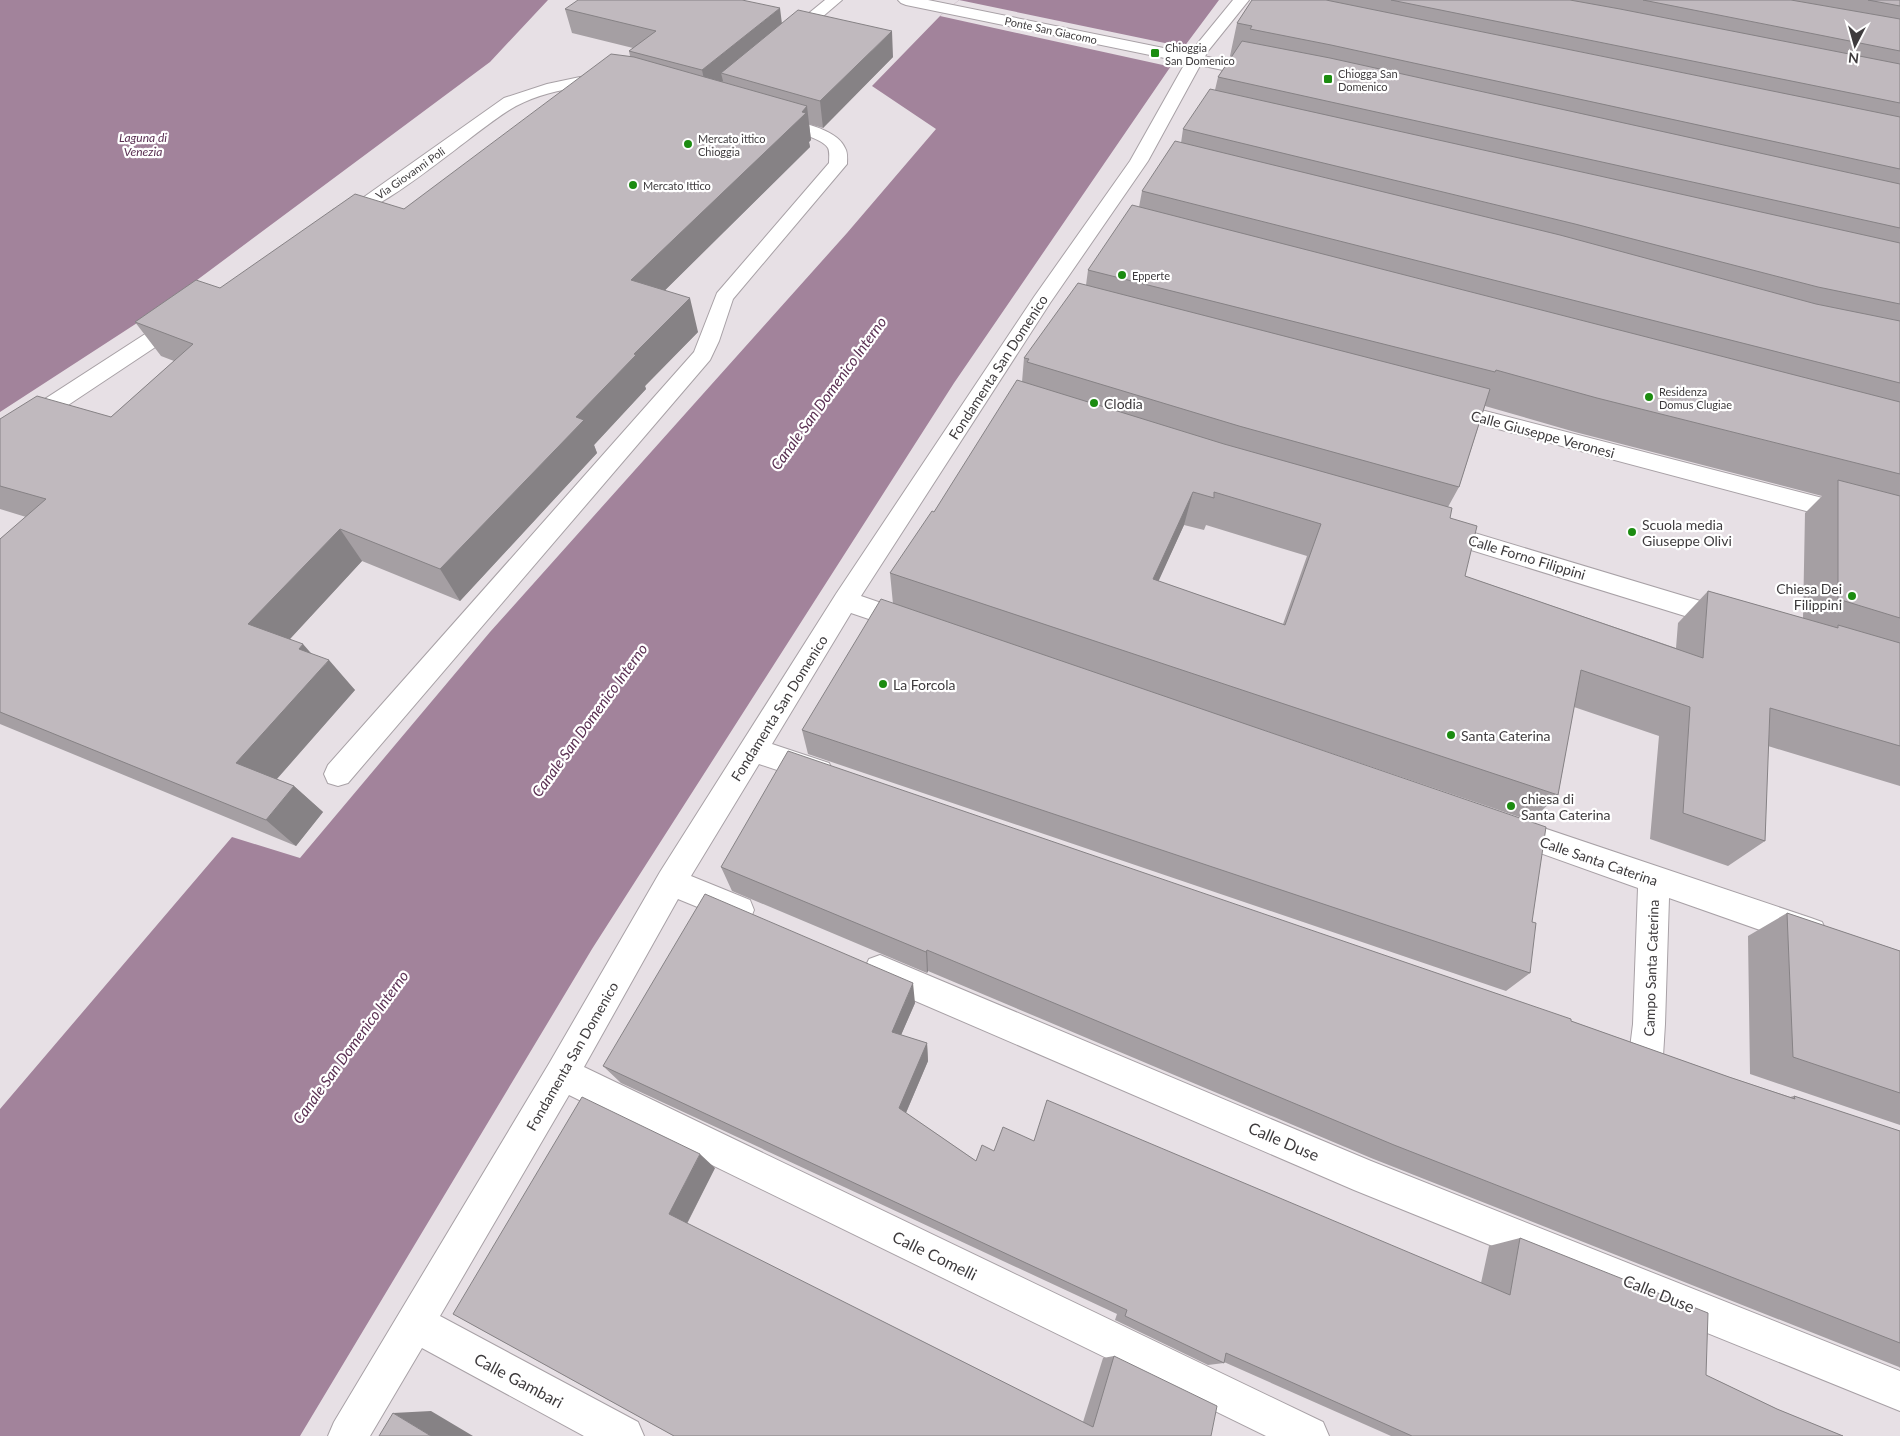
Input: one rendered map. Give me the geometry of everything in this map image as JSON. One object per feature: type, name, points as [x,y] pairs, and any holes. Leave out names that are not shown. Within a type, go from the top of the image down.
[{"type":"street","points":[[776,48],[834,0]]},
{"type":"street","name":"Ponte San Giacomo","points":[[906,0],[1283,78]]},
{"type":"street","points":[[1238,5],[1253,13]]},
{"type":"street","name":"Fondamenta San Domenico","points":[[348,1436],[562,1074],[671,882],[845,601],[990,397],[1050,304],[1148,163],[1179,110],[1188,59],[1201,49],[1238,5]]},
{"type":"street","name":"Via Giovanni Poli","points":[[323,223],[331,217],[371,201],[510,102],[547,88],[580,82],[612,80],[628,82]]},
{"type":"street","points":[[338,774],[703,355],[713,334],[724,297],[838,164],[838,151],[834,142],[823,136],[757,116]]},
{"type":"street","points":[[0,440],[193,311]]},
{"type":"street","name":"Calle Giuseppe Veronesi","points":[[1427,403],[1900,527]]},
{"type":"street","name":"Calle Forno Filippini","points":[[1413,524],[1508,551],[1750,626]]},
{"type":"street","points":[[845,601],[930,630]]},
{"type":"street","points":[[754,750],[848,782]]},
{"type":"street","name":"Calle Santa Caterina","points":[[1485,821],[1834,940]]},
{"type":"street","name":"Campo Santa Caterina","points":[[1646,1056],[1649,1024],[1654,880]]},
{"type":"street","points":[[671,882],[763,921]]},
{"type":"street","name":"Calle Duse","points":[[854,959],[1367,1177],[1900,1390]]},
{"type":"street","name":"Calle Comelli","points":[[562,1074],[1309,1436]]},
{"type":"street","name":"Calle Gambari","points":[[414,1323],[624,1436]]},
{"type":"water","name":"Laguna di Venezia","points":[[0,0],[548,0],[490,62],[154,312],[0,412]]},
{"type":"water","name":"Canale San Domenico Interno","points":[[959,0],[1219,0],[1184,47],[954,383],[592,949],[300,1436],[0,1436],[0,1109],[232,837],[300,858],[490,632],[847,233],[936,129],[872,86],[940,16]]},
{"type":"pier","points":[[959,0],[1184,47],[1172,67],[940,16]]},
{"type":"building","points":[[578,0],[742,0],[780,8],[702,70],[629,51],[656,31],[565,9]]},
{"type":"building","points":[[1252,0],[1326,0],[1900,117],[1900,169],[1250,29],[1252,26],[1237,23]]},
{"type":"building","points":[[1391,0],[1570,0],[1900,64],[1900,103]]},
{"type":"building","points":[[1643,0],[1791,0],[1900,19],[1900,51]]},
{"type":"building","points":[[1868,0],[1900,0],[1900,6]]},
{"type":"building","points":[[798,10],[892,31],[820,101],[721,73]]},
{"type":"building","points":[[1242,41],[1330,58],[1900,184],[1900,228],[1218,77]]},
{"type":"building","points":[[611,54],[634,57],[807,106],[802,112],[806,113],[631,280],[690,298],[634,354],[636,355],[576,417],[584,420],[440,569],[340,529],[248,624],[303,644],[299,649],[329,660],[236,763],[294,786],[266,820],[0,712],[0,539],[46,499],[0,486],[0,419],[37,396],[111,417],[193,344],[135,322],[196,280],[220,288],[355,194],[404,209]]},
{"type":"building","points":[[1210,89],[1900,243],[1900,304],[1818,287],[1575,224],[1183,129]]},
{"type":"building","points":[[1175,141],[1560,235],[1816,304],[1900,321],[1900,383],[1142,191]]},
{"type":"building","points":[[1132,205],[1900,402],[1900,474],[1597,398],[1496,370],[1495,372],[1088,270]]},
{"type":"building","points":[[1078,283],[1490,389],[1459,487],[1239,426],[1027,362],[1029,359],[1024,358]]},
{"type":"building","points":[[1017,380],[1224,444],[1452,508],[1450,518],[1477,526],[1465,576],[1703,658],[1708,591],[1838,628],[1838,625],[1900,643],[1900,746],[1770,708],[1765,841],[1683,813],[1690,707],[1581,670],[1558,795],[890,573],[932,511],[934,512]],"holes":[[[1193,492],[1214,498],[1214,492],[1321,524],[1285,625],[1153,579]]]},
{"type":"building","points":[[1838,480],[1900,496],[1900,618],[1838,599]]},
{"type":"building","points":[[881,599],[1546,827],[1532,922],[1536,923],[1530,973],[802,730]]},
{"type":"building","points":[[788,751],[1571,1019],[1571,1021],[1729,1077],[1900,1131],[1900,1343],[1394,1145],[927,950],[926,952],[721,867]]},
{"type":"building","points":[[705,894],[913,983],[892,1032],[927,1043],[899,1108],[976,1161],[982,1145],[994,1151],[1003,1127],[1034,1141],[1047,1100],[1510,1295],[1520,1238],[1708,1313],[1706,1375],[1777,1409],[1843,1436],[1412,1436],[1226,1353],[1224,1363],[1125,1316],[1127,1310],[603,1066]]},
{"type":"building","points":[[1787,913],[1900,951],[1900,1093],[1793,1057]]},
{"type":"building","points":[[582,1097],[700,1154],[669,1214],[1093,1427],[1114,1356],[1217,1406],[1211,1436],[674,1436],[453,1314]]},
{"type":"building","points":[[393,1413],[431,1436],[379,1436]]},
{"type":"place","name":"Chioggia San Domenico","points":[[1155,53]]},
{"type":"place","name":"Chiogga San Domenico","points":[[1328,79]]},
{"type":"place","name":"Mercato ittico Chioggia","points":[[688,144]]},
{"type":"place","name":"Mercato Ittico","points":[[633,185]]},
{"type":"place","name":"Epperte","points":[[1122,275]]},
{"type":"place","name":"Residenza Domus Clugiae","points":[[1649,397]]},
{"type":"place","name":"Clodia","points":[[1094,403]]},
{"type":"place","name":"Scuola media Giuseppe Olivi","points":[[1632,532]]},
{"type":"place","name":"Chiesa Dei Filippini","points":[[1852,596]]},
{"type":"place","name":"La Forcola","points":[[883,684]]},
{"type":"place","name":"Santa Caterina","points":[[1451,735]]},
{"type":"place","name":"chiesa di Santa Caterina","points":[[1511,806]]}]
